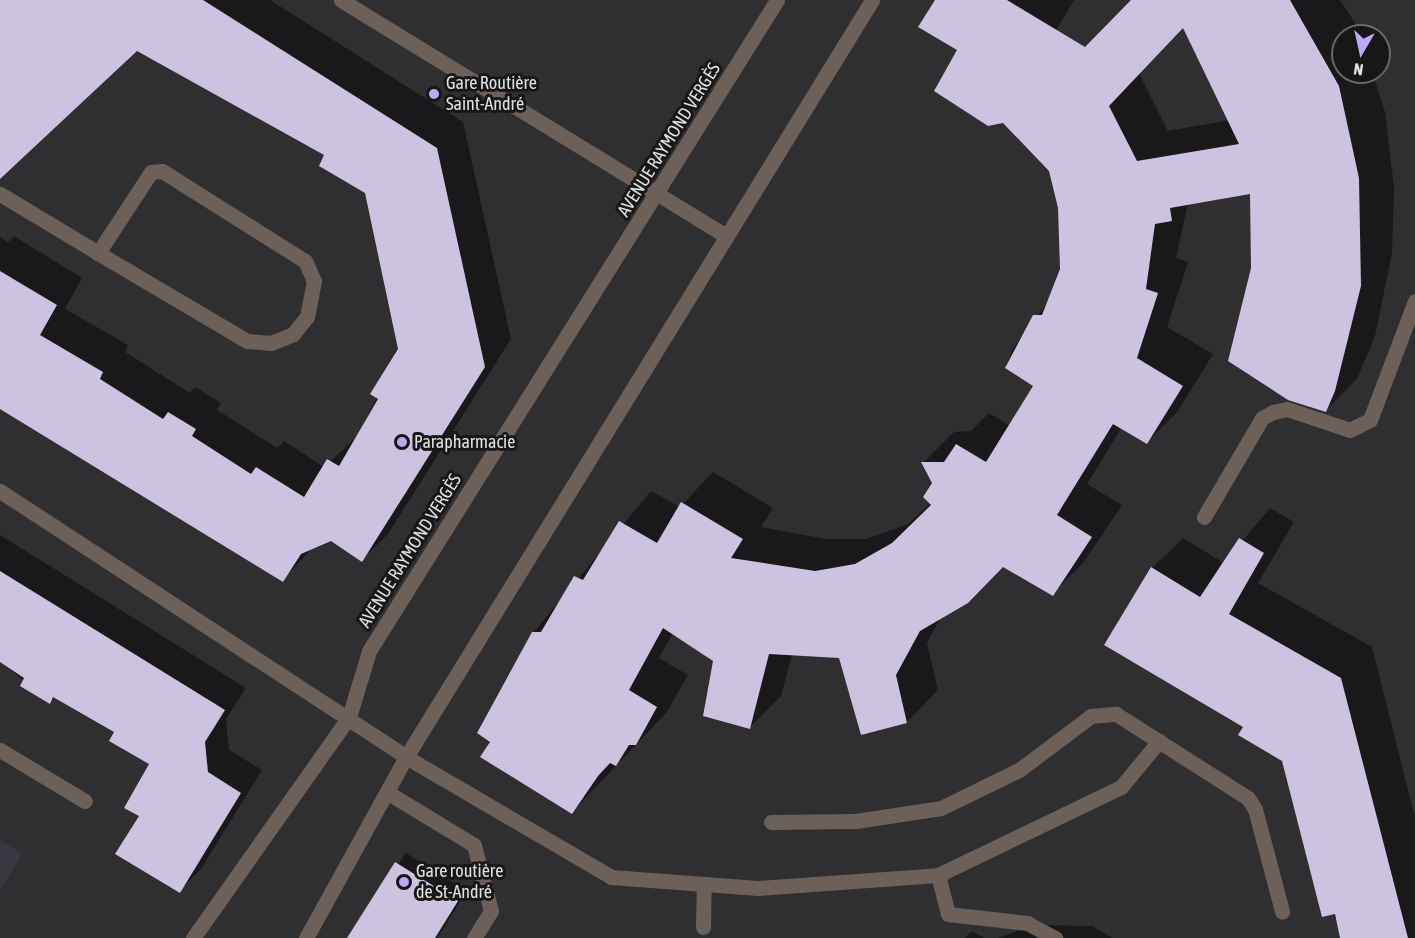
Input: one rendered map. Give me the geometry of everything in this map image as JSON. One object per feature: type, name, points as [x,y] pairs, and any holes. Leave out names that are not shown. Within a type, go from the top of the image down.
[{"type":"street","points":[[341,0],[726,236]]},
{"type":"street","name":"AVENUE RAYMOND VERGÈS","points":[[193,938],[349,717],[369,651],[659,194],[777,0]]},
{"type":"street","points":[[306,938],[390,794],[405,757],[872,0]]},
{"type":"street","points":[[0,194],[98,253],[246,341],[271,343],[293,334],[307,317],[314,281],[304,261],[162,171],[151,172],[98,253]]},
{"type":"street","points":[[1204,517],[1262,418],[1273,412],[1287,409],[1350,430],[1370,420],[1415,302]]},
{"type":"street","points":[[0,491],[349,717],[405,757],[611,877],[704,888],[851,885],[938,875],[1121,787],[1159,741]]},
{"type":"street","points":[[771,822],[856,821],[940,808],[1019,770],[1092,717],[1116,714],[1234,788],[1255,809],[1282,911]]},
{"type":"street","points":[[0,750],[85,801]]},
{"type":"street","points":[[390,794],[474,845],[491,911],[474,938]]},
{"type":"street","points":[[938,875],[948,914],[1027,923],[1055,938]]},
{"type":"street","points":[[702,927],[704,888]]},
{"type":"shaded area","points":[[0,840],[22,854],[0,891]]},
{"type":"building","points":[[0,0],[203,0],[437,148],[485,367],[362,562],[331,541],[301,554],[283,582],[0,409],[0,271],[57,305],[40,335],[103,372],[100,379],[163,419],[168,412],[196,429],[192,436],[251,474],[256,467],[304,497],[327,459],[339,466],[378,399],[370,394],[398,349],[365,193],[319,166],[324,155],[137,51],[0,179]]},
{"type":"building","points":[[935,0],[1007,0],[1085,47],[1131,0],[1290,0],[1331,72],[1331,84],[1339,86],[1359,178],[1361,286],[1335,391],[1326,412],[1288,400],[1228,361],[1251,268],[1250,194],[1170,208],[1172,221],[1155,224],[1146,289],[1158,293],[1137,358],[1183,386],[1147,444],[1113,424],[1057,515],[1092,537],[1053,596],[1003,567],[968,603],[920,631],[896,675],[907,723],[861,735],[839,658],[769,654],[750,729],[703,716],[713,661],[663,628],[629,690],[657,707],[636,745],[629,745],[616,766],[610,763],[598,776],[572,814],[480,757],[490,742],[477,733],[532,632],[541,632],[574,576],[583,580],[619,521],[657,543],[681,502],[743,539],[731,558],[815,571],[855,564],[892,543],[931,505],[923,497],[932,483],[921,462],[944,462],[956,444],[986,462],[1033,386],[1005,368],[1033,315],[1042,315],[1060,269],[1058,208],[1049,171],[1003,123],[988,126],[934,91],[957,50],[918,27]],"holes":[[[1183,28],[1239,144],[1137,161],[1109,106]]]},
{"type":"building","points":[[1239,538],[1264,553],[1229,614],[1341,678],[1408,938],[1340,938],[1335,914],[1322,917],[1282,761],[1238,735],[1243,727],[1104,645],[1151,567],[1200,597]]},
{"type":"building","points":[[0,571],[225,710],[205,742],[208,772],[241,793],[180,893],[115,854],[139,816],[124,808],[149,764],[109,741],[114,732],[53,697],[50,704],[20,686],[24,678],[0,662]]},
{"type":"building","name":"Gare routière de St-André","points":[[395,862],[458,901],[435,938],[347,938]]},
{"type":"place","name":"Gare Routière Saint-André","points":[[434,94]]},
{"type":"place","name":"Parapharmacie","points":[[402,442]]},
{"type":"place","name":"Gare routière de St-André","points":[[404,882]]}]
